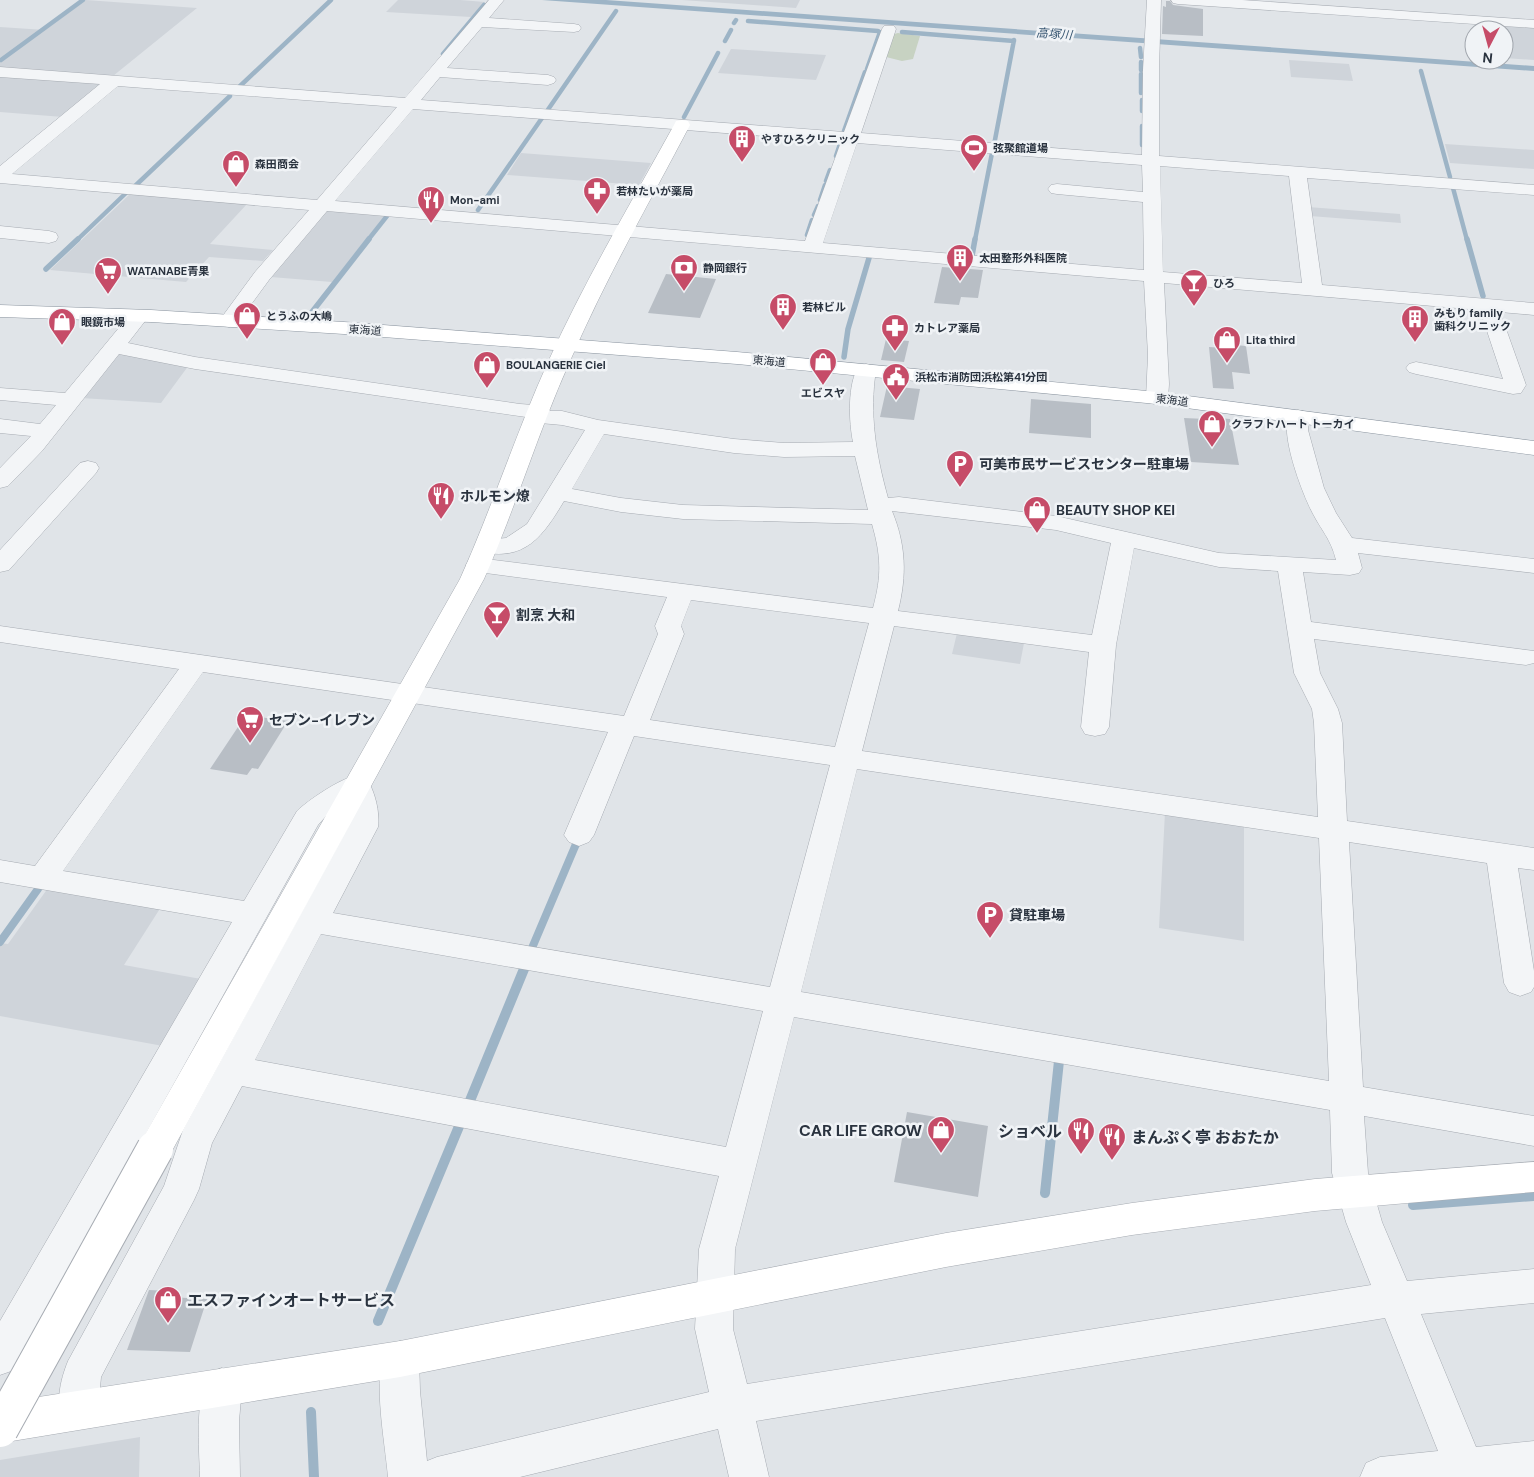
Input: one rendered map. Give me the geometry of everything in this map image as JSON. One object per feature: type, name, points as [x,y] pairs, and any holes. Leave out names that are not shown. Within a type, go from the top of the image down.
[{"type":"main road","points":[[0,1429],[328,834],[409,693],[483,555],[566,345],[682,126]]},
{"type":"main road","name":"東海道","points":[[0,311],[229,321],[566,345],[866,370],[1157,398],[1534,448]]},
{"type":"main road","points":[[0,1423],[400,1359],[1040,1234],[1224,1206],[1356,1191],[1534,1177]]},
{"type":"street","points":[[229,321],[262,276],[497,0]]},
{"type":"street","points":[[1154,0],[1151,41],[1151,161],[1159,379],[1157,398]]},
{"type":"street","points":[[1178,0],[1332,5],[1482,14],[1534,24]]},
{"type":"street","points":[[478,22],[574,28]]},
{"type":"street","points":[[812,248],[889,29]]},
{"type":"street","points":[[0,72],[1151,161],[1298,167],[1534,190]]},
{"type":"street","points":[[436,72],[548,80]]},
{"type":"street","points":[[0,177],[114,81]]},
{"type":"street","points":[[1298,167],[1313,290]]},
{"type":"street","points":[[0,177],[1534,309]]},
{"type":"street","points":[[1057,189],[1152,198]]},
{"type":"street","points":[[0,232],[49,236]]},
{"type":"street","points":[[1416,368],[1513,388],[1515,385],[1488,305]]},
{"type":"street","points":[[0,481],[46,431],[139,316]]},
{"type":"street","points":[[115,347],[194,363],[520,410],[598,427],[759,449],[810,451],[865,449]]},
{"type":"street","points":[[749,1477],[714,1329],[717,1249],[891,588],[893,562],[865,449],[862,419],[866,370]]},
{"type":"street","points":[[0,394],[71,400]]},
{"type":"street","points":[[558,493],[621,505],[683,512],[881,511],[899,504],[1051,522],[1219,560],[1350,568],[1344,544],[1324,513],[1312,488],[1297,430],[1298,417]]},
{"type":"street","points":[[0,426],[46,431]]},
{"type":"street","points":[[483,555],[507,547],[530,533],[541,522],[598,427]]},
{"type":"street","points":[[0,565],[88,468]]},
{"type":"street","points":[[1095,727],[1103,645],[1122,545],[1125,539]]},
{"type":"street","points":[[1344,544],[1534,566]]},
{"type":"street","points":[[483,555],[682,591],[1103,645]]},
{"type":"street","points":[[1289,564],[1309,677],[1327,716],[1350,1171],[1364,1222],[1465,1468]]},
{"type":"street","points":[[580,834],[672,634],[668,626],[682,591]]},
{"type":"street","points":[[1300,629],[1526,657]]},
{"type":"street","points":[[0,634],[1534,859]]},
{"type":"street","points":[[42,878],[197,662]]},
{"type":"street","points":[[0,1356],[307,818],[316,809],[357,786],[365,817],[363,826],[195,1141],[181,1189],[82,1374],[78,1410]]},
{"type":"street","points":[[1502,854],[1520,983]]},
{"type":"street","points":[[0,871],[252,914]]},
{"type":"street","points":[[312,921],[1534,1131]]},
{"type":"street","points":[[233,1070],[740,1165]]},
{"type":"street","points":[[437,1477],[732,1406],[1396,1299],[1534,1286]]},
{"type":"street","points":[[400,1359],[400,1391],[408,1477]]},
{"type":"street","points":[[220,1477],[222,1387]]},
{"type":"street","points":[[1380,1477],[1534,1461]]},
{"type":"shaded area","points":[[86,0],[197,8],[113,76],[0,70],[0,27],[45,30]]},
{"type":"shaded area","points":[[398,0],[485,2],[471,17],[386,12]]},
{"type":"shaded area","points":[[682,0],[800,0],[796,8]]},
{"type":"shaded area","points":[[1514,25],[1534,26],[1534,60],[1514,59]]},
{"type":"shaded area","points":[[731,49],[826,55],[816,80],[718,73]]},
{"type":"shaded area","points":[[1289,60],[1349,64],[1353,81],[1291,77]]},
{"type":"shaded area","points":[[0,75],[100,83],[102,85],[63,117],[0,112]]},
{"type":"shaded area","points":[[1445,144],[1534,150],[1534,169],[1450,163]]},
{"type":"shaded area","points":[[521,153],[651,163],[639,185],[507,175]]},
{"type":"shaded area","points":[[130,194],[247,204],[210,244],[273,250],[263,261],[209,257],[186,282],[50,270]]},
{"type":"shaded area","points":[[1308,207],[1400,214],[1401,223],[1310,216]]},
{"type":"shaded area","points":[[327,211],[385,215],[332,282],[271,277]]},
{"type":"shaded area","points":[[118,353],[189,365],[161,403],[81,398]]},
{"type":"shaded area","points":[[958,629],[1025,638],[1020,664],[952,654]]},
{"type":"shaded area","points":[[1165,812],[1244,823],[1244,941],[1159,928]]},
{"type":"shaded area","points":[[48,888],[161,907],[124,965],[201,979],[163,1046],[0,1016],[0,943],[8,944]]},
{"type":"shaded area","points":[[140,1437],[139,1477],[0,1477],[0,1460]]},
{"type":"green space","points":[[894,34],[920,36],[913,59],[902,61],[886,57]]},
{"type":"water","name":"高塚川","points":[[542,0],[606,0],[1464,61],[1464,66]]},
{"type":"water","points":[[1514,65],[1534,66],[1534,71],[1514,70]]},
{"type":"building","points":[[1166,1],[1170,1],[1173,5],[1203,9],[1203,36],[1162,34],[1163,6],[1166,7]]},
{"type":"building","name":"太田整形外科医院","points":[[942,267],[983,270],[978,298],[961,297],[959,305],[934,303]]},
{"type":"building","name":"静岡銀行","points":[[666,274],[716,279],[700,318],[648,313]]},
{"type":"building","name":"カトレア薬局","points":[[886,339],[909,341],[904,362],[881,360]]},
{"type":"building","name":"Lita third","points":[[1224,344],[1246,346],[1250,374],[1232,372],[1234,389],[1213,388],[1209,347],[1224,348]]},
{"type":"building","name":"浜松市消防団浜松第41分団","points":[[887,386],[920,389],[914,420],[880,417]]},
{"type":"building","points":[[1031,399],[1091,404],[1091,438],[1029,433]]},
{"type":"building","name":"クラフトハート トーカイ","points":[[1206,417],[1230,419],[1239,465],[1191,462],[1184,418],[1206,419]]},
{"type":"building","name":"セブン-イレブン","points":[[246,715],[288,721],[258,769],[252,768],[247,775],[210,769]]},
{"type":"building","name":"CAR LIFE GROW","points":[[907,1112],[988,1126],[978,1197],[894,1182]]},
{"type":"building","name":"エスファインオートサービス","points":[[149,1290],[170,1291],[168,1297],[207,1299],[190,1352],[127,1350]]},
{"type":"waterway","points":[[1,60],[83,0]]},
{"type":"waterway","points":[[239,87],[331,0]]},
{"type":"waterway","points":[[443,54],[484,5]]},
{"type":"waterway","points":[[547,111],[616,11]]},
{"type":"waterway","points":[[748,21],[878,31]]},
{"type":"waterway","points":[[725,41],[731,30]]},
{"type":"waterway","points":[[867,69],[880,32]]},
{"type":"waterway","points":[[902,32],[1014,41]]},
{"type":"waterway","points":[[994,145],[1014,41]]},
{"type":"waterway","points":[[1140,48],[1141,57]]},
{"type":"waterway","points":[[684,117],[718,53]]},
{"type":"waterway","points":[[1141,62],[1141,70]]},
{"type":"waterway","points":[[1421,71],[1450,177]]},
{"type":"waterway","points":[[844,131],[865,72]]},
{"type":"waterway","points":[[1141,74],[1141,93]]},
{"type":"waterway","points":[[135,186],[230,96]]},
{"type":"waterway","points":[[1142,100],[1142,111]]},
{"type":"waterway","points":[[478,210],[542,118]]},
{"type":"waterway","points":[[1142,126],[1142,145]]},
{"type":"waterway","points":[[836,156],[840,144]]},
{"type":"waterway","points":[[975,240],[992,153]]},
{"type":"waterway","points":[[826,181],[830,170]]},
{"type":"waterway","points":[[820,200],[825,185]]},
{"type":"waterway","points":[[1453,188],[1467,240]]},
{"type":"waterway","points":[[77,240],[126,193]]},
{"type":"waterway","points":[[814,215],[818,206]]},
{"type":"waterway","points":[[368,240],[387,216]]},
{"type":"waterway","points":[[807,235],[812,220]]},
{"type":"waterway","points":[[46,269],[78,239]]},
{"type":"waterway","points":[[312,312],[369,239]]},
{"type":"waterway","points":[[972,256],[975,239]]},
{"type":"waterway","points":[[1467,239],[1483,296]]},
{"type":"waterway","points":[[844,357],[848,329],[869,258]]},
{"type":"waterway","points":[[532,948],[579,837]]},
{"type":"waterway","points":[[0,942],[38,889]]},
{"type":"waterway","points":[[469,1103],[524,969]]},
{"type":"waterway","points":[[1045,1193],[1059,1061]]},
{"type":"waterway","points":[[378,1321],[460,1124]]},
{"type":"waterway","points":[[1413,1205],[1534,1196]]},
{"type":"waterway","points":[[311,1412],[314,1477]]},
{"type":"place","name":"やすひろクリニック","points":[[742,163]]},
{"type":"place","name":"弦聚館道場","points":[[974,172]]},
{"type":"place","name":"森田商会","points":[[236,188]]},
{"type":"place","name":"若林たいが薬局","points":[[597,215]]},
{"type":"place","name":"Mon-ami","points":[[431,224]]},
{"type":"place","name":"太田整形外科医院","points":[[960,282]]},
{"type":"place","name":"静岡銀行","points":[[684,292]]},
{"type":"place","name":"WATANABE青果","points":[[108,295]]},
{"type":"place","name":"ひろ","points":[[1194,307]]},
{"type":"place","name":"若林ビル","points":[[783,331]]},
{"type":"place","name":"とうふの大嶋","points":[[247,340]]},
{"type":"place","name":"みもり family 歯科クリニック","points":[[1415,343]]},
{"type":"place","name":"眼鏡市場","points":[[62,346]]},
{"type":"place","name":"カトレア薬局","points":[[895,352]]},
{"type":"place","name":"Lita third","points":[[1227,364]]},
{"type":"place","name":"エビスヤ","points":[[823,386]]},
{"type":"place","name":"BOULANGERIE Ciel","points":[[487,389]]},
{"type":"place","name":"浜松市消防団浜松第41分団","points":[[896,401]]},
{"type":"place","name":"クラフトハート トーカイ","points":[[1212,448]]},
{"type":"place","name":"可美市民サービスセンター駐車場","points":[[960,488]]},
{"type":"place","name":"ホルモン燎","points":[[441,520]]},
{"type":"place","name":"BEAUTY SHOP KEI","points":[[1037,534]]},
{"type":"place","name":"割烹 大和","points":[[497,639]]},
{"type":"place","name":"セブン-イレブン","points":[[250,744]]},
{"type":"place","name":"貸駐車場","points":[[990,939]]},
{"type":"place","name":"CAR LIFE GROW","points":[[941,1154]]},
{"type":"place","name":"ショベル","points":[[1081,1155]]},
{"type":"place","name":"まんぷく亭 おおたか","points":[[1112,1161]]},
{"type":"place","name":"エスファインオートサービス","points":[[168,1324]]}]
